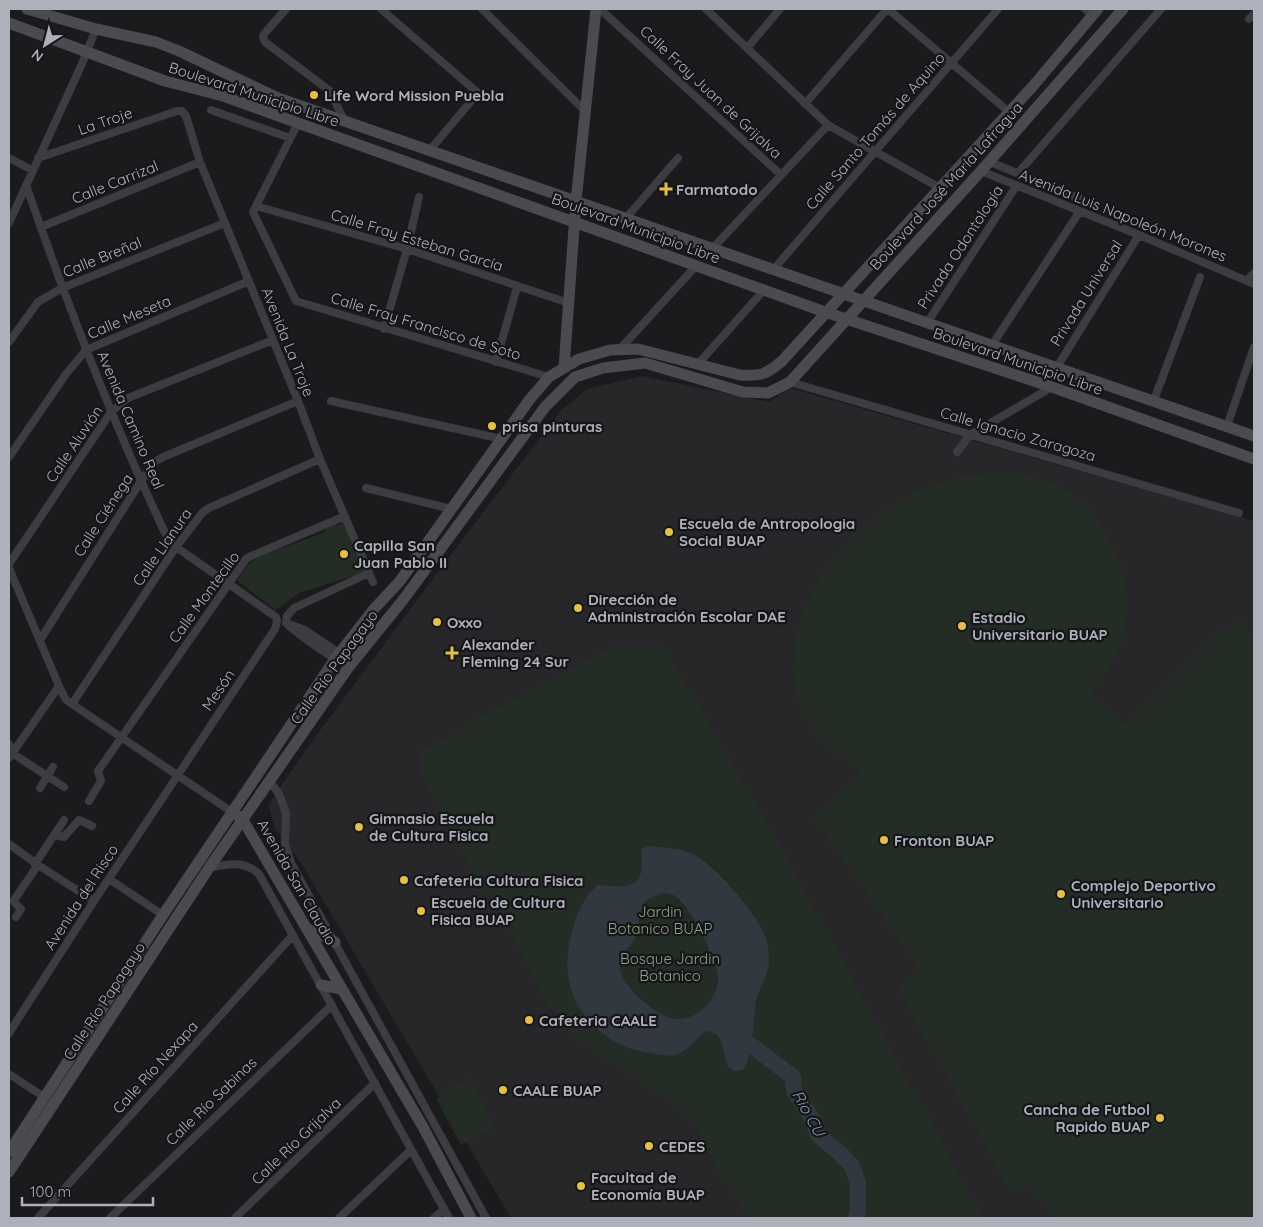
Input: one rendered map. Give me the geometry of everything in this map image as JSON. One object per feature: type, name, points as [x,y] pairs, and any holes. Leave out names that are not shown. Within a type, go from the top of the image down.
[{"type":"main road","points":[[14,25],[22,9]]},
{"type":"main road","name":"Boulevard Municipio Libre","points":[[27,9],[156,42],[278,98],[842,294],[1057,366],[1254,436]]},
{"type":"main road","points":[[564,368],[574,222],[596,9]]},
{"type":"main road","name":"Boulevard José María Lafragua","points":[[790,382],[982,171],[1123,9]]},
{"type":"main road","name":"Boulevard José María Lafragua","points":[[769,372],[782,361],[1010,112],[1092,11]]},
{"type":"main road","name":"Boulevard Municipio Libre","points":[[14,25],[165,81],[223,96],[846,320],[1052,387],[1254,459]]},
{"type":"main road","name":"Calle Río Papagayo","points":[[9,1152],[163,915],[337,656],[374,609],[400,581],[530,398],[549,377],[579,359],[610,350],[638,349],[740,375],[755,376],[769,372]]},
{"type":"main road","name":"Calle Río Papagayo","points":[[9,1172],[209,868],[348,668],[403,600],[545,407],[575,377],[603,368],[645,363],[698,380],[750,393],[768,393],[790,382]]},
{"type":"main road","name":"Avenida San Claudio","points":[[232,812],[244,820],[308,929],[341,990],[423,1127],[472,1218]]},
{"type":"main road","points":[[308,929],[334,942]]},
{"type":"main road","points":[[321,985],[341,990]]},
{"type":"street","points":[[286,9],[264,34],[265,42],[330,91],[344,120]]},
{"type":"street","points":[[381,9],[478,93],[429,150]]},
{"type":"street","points":[[482,9],[585,111]]},
{"type":"street","name":"Calle Fray Juan de Grijalva","points":[[600,9],[781,175]]},
{"type":"street","points":[[706,9],[828,125],[940,188]]},
{"type":"street","points":[[747,48],[780,9]]},
{"type":"street","points":[[805,104],[887,9],[1010,112]]},
{"type":"street","name":"Calle Santo Tomás de Aquino","points":[[773,270],[998,9]]},
{"type":"street","points":[[1018,173],[1161,9]]},
{"type":"street","points":[[9,223],[87,52],[96,28]]},
{"type":"street","points":[[211,110],[290,138]]},
{"type":"street","name":"La Troje","points":[[38,158],[176,111],[182,111]]},
{"type":"street","name":"Avenida La Troje","points":[[182,111],[186,116],[200,162],[320,459],[373,582]]},
{"type":"street","points":[[256,206],[298,123]]},
{"type":"street","points":[[712,249],[828,125]]},
{"type":"street","points":[[9,158],[32,170]]},
{"type":"street","points":[[626,218],[678,158]]},
{"type":"street","name":"Calle Carrizal","points":[[41,227],[200,162]]},
{"type":"street","points":[[990,162],[1091,203]]},
{"type":"street","name":"Avenida Luis Napoleón Morones","points":[[982,171],[1250,282]]},
{"type":"street","name":"Avenida Camino Real","points":[[26,185],[86,350],[111,412],[166,535],[176,547],[276,617]]},
{"type":"street","name":"Privada Odontología","points":[[927,323],[1017,186]]},
{"type":"street","points":[[384,329],[407,249],[419,197]]},
{"type":"street","name":"Calle Fray Esteban García","points":[[256,206],[407,249],[569,303]]},
{"type":"street","name":"Calle Fray Francisco de Soto","points":[[256,206],[252,212],[296,301],[549,377]]},
{"type":"street","points":[[992,345],[1080,211]]},
{"type":"street","name":"Calle Breñal","points":[[9,342],[38,302],[62,288],[225,223]]},
{"type":"street","name":"Privada Universal","points":[[1057,366],[1139,235]]},
{"type":"street","points":[[619,350],[696,266]]},
{"type":"street","points":[[1250,282],[1254,273]]},
{"type":"street","points":[[1154,400],[1200,277]]},
{"type":"street","name":"Calle Meseta","points":[[9,457],[66,374],[86,350],[248,280]]},
{"type":"street","points":[[496,362],[517,287]]},
{"type":"street","points":[[698,364],[764,290]]},
{"type":"street","name":"Calle Aluvión","points":[[9,564],[111,412],[128,398],[273,340]]},
{"type":"street","points":[[1227,426],[1254,347]]},
{"type":"street","name":"Calle Ignacio Zaragoza","points":[[790,382],[1239,514]]},
{"type":"street","points":[[957,452],[970,434],[1052,387]]},
{"type":"street","name":"Calle Ciénega","points":[[40,640],[141,481],[156,461],[298,401]]},
{"type":"street","points":[[331,402],[502,439]]},
{"type":"street","name":"Calle Llanura","points":[[72,704],[176,547],[203,512],[320,459]]},
{"type":"street","points":[[366,488],[451,509]]},
{"type":"street","name":"Calle Montecillo","points":[[89,801],[101,781],[98,771],[248,557],[344,516]]},
{"type":"street","name":"Avenida San Claudio","points":[[9,568],[66,700],[232,812]]},
{"type":"street","points":[[337,656],[305,630],[286,623],[287,616],[294,608],[369,573]]},
{"type":"street","name":"Mesón","points":[[177,776],[275,629],[276,617]]},
{"type":"street","points":[[10,755],[59,686]]},
{"type":"street","points":[[9,744],[10,755]]},
{"type":"street","points":[[10,755],[47,775],[64,787]]},
{"type":"street","points":[[40,788],[53,766]]},
{"type":"street","name":"Avenida del Risco","points":[[9,1033],[177,776]]},
{"type":"street","name":"Avenida San Claudio","points":[[270,782],[279,794],[286,812],[285,844],[288,855],[486,1218]]},
{"type":"street","points":[[16,918],[21,908],[13,901],[64,820]]},
{"type":"street","points":[[54,835],[64,838],[79,820],[92,826]]},
{"type":"street","points":[[9,844],[94,902]]},
{"type":"street","name":"Avenida San Claudio","points":[[209,868],[241,864],[259,874],[449,1218]]},
{"type":"street","points":[[109,879],[163,915]]},
{"type":"street","name":"Calle Río Nexapa","points":[[38,1218],[293,935]]},
{"type":"street","name":"Calle Río Sabinas","points":[[110,1218],[332,1004]]},
{"type":"street","points":[[9,1016],[17,1021]]},
{"type":"street","points":[[9,1074],[44,1097]]},
{"type":"street","name":"Calle Río Grijalva","points":[[235,1218],[375,1083]]},
{"type":"street","points":[[338,1218],[411,1150]]},
{"type":"street","points":[[434,1218],[444,1209]]},
{"type":"shaded area","points":[[642,376],[769,402],[790,388],[1254,521],[1254,1218],[511,1218],[301,863],[275,828],[268,805],[307,748],[561,410],[587,389]]},
{"type":"shaded area","points":[[648,846],[677,849],[702,859],[744,903],[765,936],[769,952],[769,962],[767,973],[756,1000],[751,1046],[744,1069],[735,1071],[728,1067],[720,1039],[712,1032],[706,1031],[684,1051],[676,1055],[661,1055],[628,1048],[601,1032],[581,1010],[575,999],[570,987],[567,961],[578,912],[597,885],[624,886],[636,882],[642,868],[643,848]],"holes":[[[663,893],[678,898],[685,906],[715,963],[718,981],[713,997],[702,1010],[687,1018],[670,1018],[646,1004],[631,989],[621,973],[622,957],[637,933],[640,912],[644,903],[648,899]]]},
{"type":"green space","name":"Complejo Deportivo Universitario","points":[[1013,472],[1046,481],[1064,489],[1091,513],[1103,528],[1112,544],[1124,580],[1127,616],[1119,647],[1092,691],[1124,724],[1154,698],[1224,629],[1228,632],[1241,621],[1254,636],[1254,1218],[1057,1218],[1023,1182],[1012,1193],[898,989],[920,969],[814,817],[861,772],[816,732],[805,716],[798,699],[794,682],[795,644],[799,625],[813,591],[822,576],[849,545],[871,524],[904,499],[930,486],[957,478],[985,473]]},
{"type":"green space","points":[[345,520],[352,523],[353,532],[367,570],[358,576],[356,575],[299,593],[275,610],[237,580],[248,565],[258,557],[325,532],[326,528],[334,523],[338,525]]},
{"type":"green space","name":"Jardin Botanico BUAP","points":[[663,646],[777,840],[983,1218],[752,1218],[743,1212],[688,1114],[575,1038],[541,995],[511,930],[477,876],[421,774],[421,751],[610,647]]},
{"type":"green space","points":[[469,1078],[495,1126],[461,1145],[436,1099]]},
{"type":"waterway","name":"Rio CU","points":[[751,1045],[793,1077],[794,1091],[813,1120],[818,1135],[852,1166],[858,1183],[858,1212],[856,1218]]},
{"type":"place","name":"Life Word Mission Puebla","points":[[314,95]]},
{"type":"place","name":"Farmatodo","points":[[666,189]]},
{"type":"place","name":"prisa pinturas","points":[[492,426]]},
{"type":"place","name":"Escuela de Antropologia Social BUAP","points":[[669,532]]},
{"type":"place","name":"Capilla San Juan Pablo II","points":[[344,554]]},
{"type":"place","name":"Dirección de Administración Escolar DAE","points":[[578,608]]},
{"type":"place","name":"Oxxo","points":[[437,622]]},
{"type":"place","name":"Estadio Universitario BUAP","points":[[962,626]]},
{"type":"place","name":"Alexander Fleming 24 Sur","points":[[452,653]]},
{"type":"place","name":"Gimnasio Escuela de Cultura Fisica","points":[[359,827]]},
{"type":"place","name":"Fronton BUAP","points":[[884,840]]},
{"type":"place","name":"Cafeteria Cultura Fisica","points":[[404,880]]},
{"type":"place","name":"Complejo Deportivo Universitario","points":[[1061,894]]},
{"type":"place","name":"Escuela de Cultura Fisica BUAP","points":[[421,911]]},
{"type":"place","name":"Cafeteria CAALE","points":[[529,1020]]},
{"type":"place","name":"CAALE BUAP","points":[[503,1090]]},
{"type":"place","name":"Cancha de Futbol Rapido BUAP","points":[[1160,1118]]},
{"type":"place","name":"CEDES","points":[[649,1146]]},
{"type":"place","name":"Facultad de Economía BUAP","points":[[581,1186]]},
{"type":"park label","name":"Bosque Jardin Botanico","points":[[670,966]]}]
